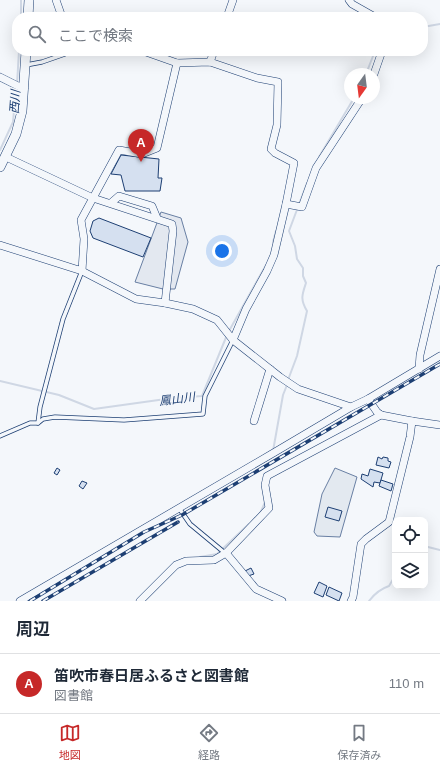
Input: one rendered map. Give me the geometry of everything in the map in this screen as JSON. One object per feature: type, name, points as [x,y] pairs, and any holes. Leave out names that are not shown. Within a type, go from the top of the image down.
[{"type":"main road","points":[[28,12],[29,0]]},
{"type":"main road","points":[[0,167],[6,157],[18,128],[22,111],[26,56]]},
{"type":"street","points":[[56,0],[60,12]]},
{"type":"street","points":[[229,12],[233,0]]},
{"type":"street","points":[[349,0],[352,4],[366,12]]},
{"type":"street","points":[[157,56],[177,63],[210,62],[257,78],[278,82],[277,125],[271,149],[275,154],[294,163],[289,204],[281,222],[274,255],[268,272],[246,309],[233,340]]},
{"type":"street","points":[[210,62],[212,56]]},
{"type":"street","points":[[376,68],[380,56]]},
{"type":"street","points":[[82,271],[84,239],[81,220],[119,150],[142,154],[157,148],[177,63]]},
{"type":"street","points":[[0,77],[23,88]]},
{"type":"street","points":[[289,204],[302,207],[316,168],[358,104]]},
{"type":"street","points":[[6,157],[93,198],[172,224],[173,231],[165,302]]},
{"type":"street","points":[[0,245],[82,271],[136,299],[165,302],[193,309],[217,320],[233,340],[280,378],[298,389],[351,407]]},
{"type":"street","points":[[419,369],[420,356],[440,269]]},
{"type":"street","points":[[20,601],[440,356]]},
{"type":"street","points":[[254,421],[270,369]]},
{"type":"street","points":[[368,399],[379,413],[412,421],[440,425]]},
{"type":"street","points":[[140,601],[176,565],[186,561],[214,560],[226,553],[270,508],[265,485],[267,476],[379,413]]},
{"type":"street","points":[[351,601],[353,597],[361,544],[366,538],[389,522],[410,437],[412,421]]},
{"type":"street","points":[[226,553],[256,589],[282,601]]},
{"type":"lane","points":[[25,66],[59,56]]},
{"type":"lane","points":[[38,423],[40,407],[63,319],[82,271]]},
{"type":"lane","points":[[0,436],[30,424],[38,423],[43,419],[55,417],[124,420],[203,414],[205,396],[233,340]]},
{"type":"lane","points":[[179,508],[190,524],[226,553]]},
{"type":"shaded area","points":[[161,212],[181,218],[188,242],[175,289],[163,289],[135,282]]},
{"type":"shaded area","points":[[335,468],[357,477],[340,537],[317,536],[314,532],[322,494]]},
{"type":"building","points":[[121,155],[159,159],[158,178],[162,178],[160,191],[125,191],[121,175],[111,174]]},
{"type":"building","points":[[99,218],[151,238],[143,257],[93,238],[90,231],[93,221]]},
{"type":"building","points":[[378,457],[382,459],[383,457],[388,458],[388,461],[391,462],[389,468],[376,465]]},
{"type":"building","points":[[57,468],[60,470],[57,475],[54,473]]},
{"type":"building","points":[[370,469],[383,473],[380,483],[374,482],[373,487],[361,479],[362,474],[368,476]]},
{"type":"building","points":[[381,480],[393,484],[391,491],[379,486]]},
{"type":"building","points":[[82,481],[87,483],[83,489],[79,486]]},
{"type":"building","points":[[328,507],[342,511],[339,521],[325,517]]},
{"type":"building","points":[[251,568],[254,574],[248,576],[245,571]]},
{"type":"building","points":[[319,582],[327,586],[323,597],[314,593]]},
{"type":"building","points":[[329,587],[342,593],[339,601],[326,595]]},
{"type":"waterway","name":"西川","points":[[21,0],[21,12]]},
{"type":"waterway","name":"鳳山川","points":[[428,26],[440,24]]},
{"type":"waterway","name":"西川","points":[[17,84],[19,56]]},
{"type":"waterway","name":"鳳山川","points":[[368,68],[373,56]]},
{"type":"waterway","name":"西川","points":[[0,150],[13,122],[16,88]]},
{"type":"waterway","name":"鳳山川","points":[[319,157],[350,104]]},
{"type":"waterway","name":"鳳山川","points":[[288,380],[297,356],[307,311],[303,300],[306,283],[303,276],[303,268],[297,259],[295,246],[289,231],[307,183]]},
{"type":"waterway","name":"鳳山川","points":[[273,242],[276,231]]},
{"type":"waterway","name":"鳳山川","points":[[229,331],[266,265]]},
{"type":"waterway","name":"鳳山川","points":[[0,381],[59,395],[94,409],[173,398],[202,396],[227,335]]},
{"type":"waterway","name":"鳳山川","points":[[273,451],[283,395],[287,385]]},
{"type":"waterway","name":"鳳山川","points":[[260,514],[265,502]]},
{"type":"waterway","name":"鳳山川","points":[[200,557],[217,554],[249,524]]},
{"type":"waterway","points":[[428,547],[440,550]]},
{"type":"waterway","points":[[369,601],[383,588],[389,586],[392,581]]},
{"type":"railway","points":[[30,601],[144,532],[182,515],[440,364]]},
{"type":"railway","points":[[43,601],[178,522]]},
{"type":"place","name":"笛吹市春日居ふるさと図書館","points":[[141,162]]}]
